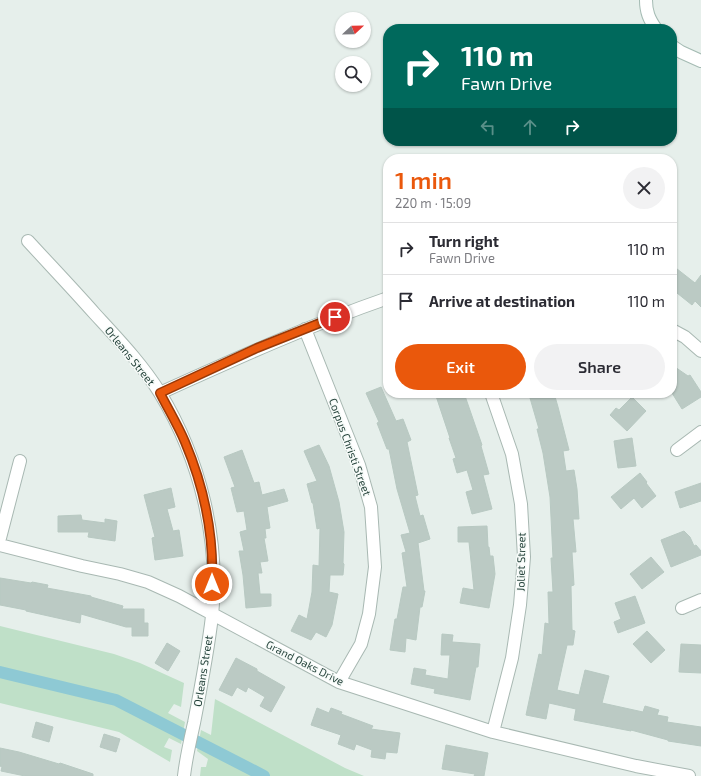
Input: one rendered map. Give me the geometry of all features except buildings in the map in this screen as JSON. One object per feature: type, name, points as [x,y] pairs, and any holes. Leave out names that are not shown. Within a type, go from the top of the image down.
[{"type":"street","points":[[646,0],[646,9],[649,20],[652,24]]},
{"type":"street","points":[[677,49],[701,61]]},
{"type":"street","name":"Orleans Street","points":[[28,241],[126,347],[160,393],[185,441],[200,482],[208,520],[213,569],[212,614],[204,669],[187,751],[184,776]]},
{"type":"street","points":[[160,393],[257,348],[383,300]]},
{"type":"street","name":"Corpus Christi Street","points":[[305,329],[359,465],[371,507],[375,567],[369,614],[361,644],[339,682]]},
{"type":"street","points":[[677,333],[685,337],[701,351]]},
{"type":"street","name":"Joliet Street","points":[[493,398],[512,454],[521,504],[524,558],[520,605],[512,658],[493,732]]},
{"type":"street","points":[[677,450],[701,432]]},
{"type":"street","points":[[0,538],[20,461]]},
{"type":"street","name":"Grand Oaks Drive","points":[[0,545],[148,582],[179,596],[339,682],[493,732],[636,766],[689,776]]},
{"type":"street","points":[[682,608],[701,600]]},
{"type":"green space","points":[[0,626],[114,654],[140,663],[184,683],[181,707],[174,704],[168,713],[185,722],[181,744],[169,738],[164,747],[172,750],[170,762],[119,732],[0,703]]},
{"type":"green space","points":[[215,699],[345,768],[364,776],[200,776],[201,767],[206,767],[208,759],[197,751],[201,730],[211,735]]},
{"type":"waterway","points":[[0,672],[116,700],[264,776]]},
{"type":"route","points":[[212,584],[213,569],[208,520],[200,482],[185,441],[160,393],[257,348],[335,317]]}]
